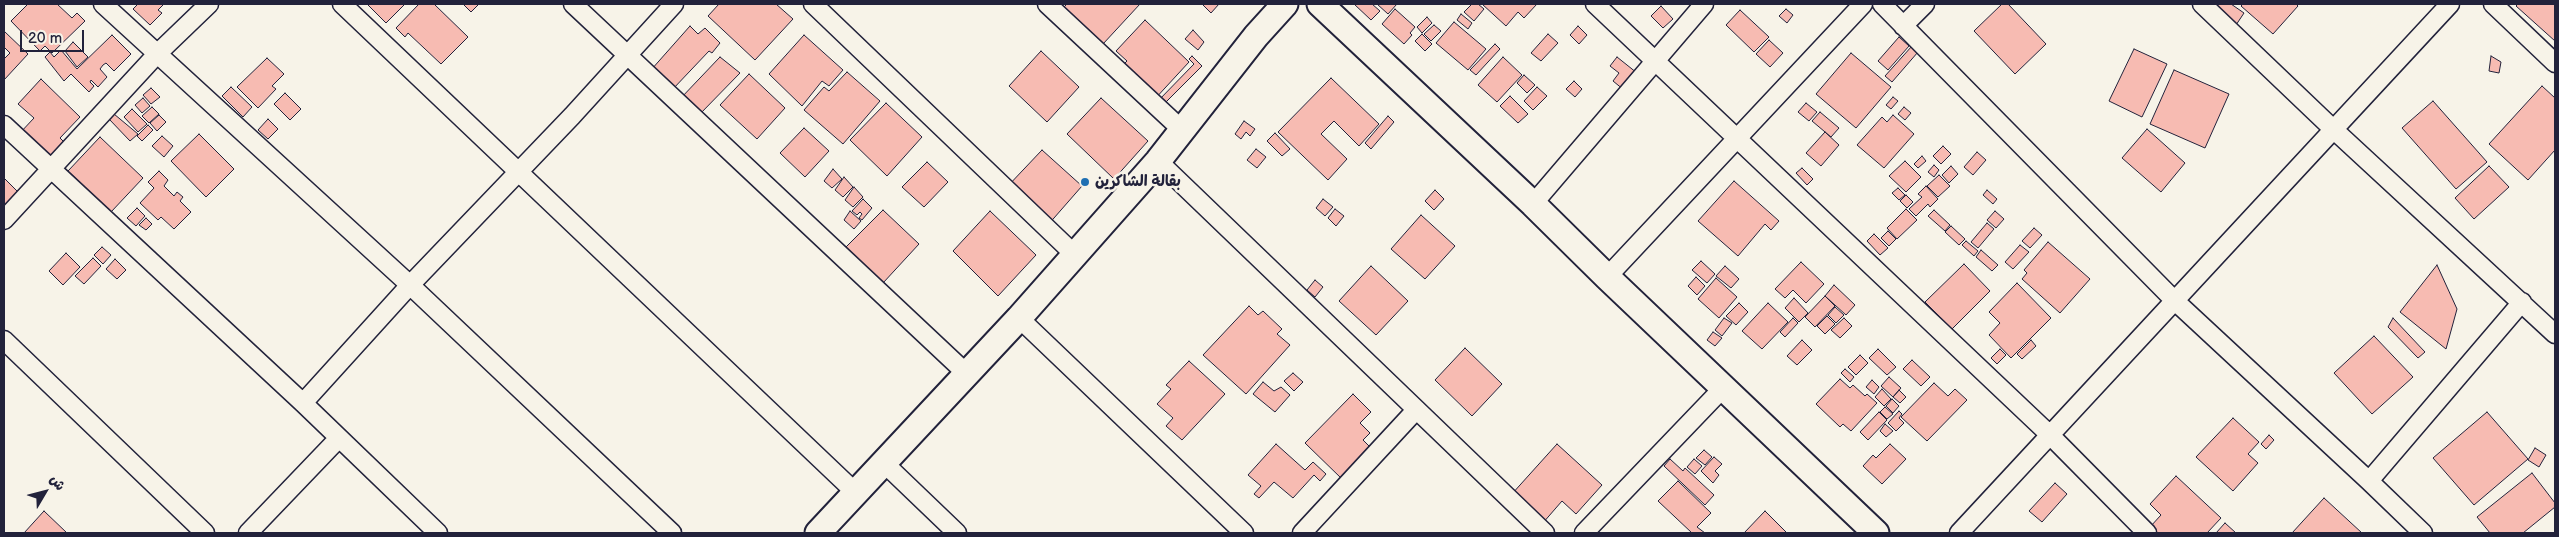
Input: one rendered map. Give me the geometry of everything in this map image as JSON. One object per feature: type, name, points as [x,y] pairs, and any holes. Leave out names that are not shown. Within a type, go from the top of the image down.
[{"type":"street","points":[[103,4],[410,285],[672,533]]},
{"type":"street","points":[[4,220],[157,54],[209,4]]},
{"type":"street","points":[[342,4],[856,493]]},
{"type":"street","points":[[573,4],[968,374]]},
{"type":"street","points":[[303,403],[410,285],[517,171],[572,116],[674,4]]},
{"type":"street","points":[[813,4],[1074,254]]},
{"type":"street","points":[[1047,4],[1181,129]]},
{"type":"street","points":[[818,533],[968,374],[1158,161],[1181,129],[1256,36],[1285,4]]},
{"type":"street","points":[[1320,4],[1533,204],[1606,277],[1876,533]]},
{"type":"street","points":[[1596,4],[2050,435],[2147,533]]},
{"type":"street","points":[[1533,204],[1657,62],[1704,4]]},
{"type":"street","points":[[1606,277],[1863,4]]},
{"type":"street","points":[[1882,4],[2174,300],[2370,481],[2423,533]]},
{"type":"street","points":[[1904,26],[1925,4]]},
{"type":"street","points":[[2202,4],[2332,128],[2555,334]]},
{"type":"street","points":[[1959,533],[2332,128],[2450,4]]},
{"type":"street","points":[[2493,4],[2555,63]]},
{"type":"street","points":[[4,126],[303,403],[438,533]]},
{"type":"street","points":[[1158,161],[1545,533]]},
{"type":"street","points":[[2370,481],[2522,302]]},
{"type":"street","points":[[1019,318],[1244,533]]},
{"type":"street","points":[[4,340],[206,533]]},
{"type":"street","points":[[1584,533],[1723,388]]},
{"type":"street","points":[[1302,533],[1416,410]]},
{"type":"street","points":[[248,533],[339,438]]},
{"type":"street","points":[[884,463],[958,533]]},
{"type":"building","points":[[28,4],[57,4],[72,18],[77,13],[85,21],[52,53],[45,46],[40,51],[11,21]]},
{"type":"building","points":[[138,4],[164,4],[158,10],[162,13],[150,25],[133,9]]},
{"type":"building","points":[[367,4],[405,4],[386,23]]},
{"type":"building","points":[[419,4],[434,4],[468,37],[441,64],[408,33],[405,37],[396,28]]},
{"type":"building","points":[[463,4],[479,4],[471,12]]},
{"type":"building","points":[[719,4],[776,4],[793,19],[755,60],[708,16]]},
{"type":"building","points":[[1067,4],[1140,4],[1103,44],[1063,8]]},
{"type":"building","points":[[1202,4],[1219,4],[1211,13]]},
{"type":"building","points":[[1354,4],[1372,4],[1380,11],[1371,20]]},
{"type":"building","points":[[1377,4],[1397,4],[1388,14]]},
{"type":"building","points":[[1472,4],[1478,4],[1484,9],[1474,21],[1464,12]]},
{"type":"building","points":[[1482,4],[1537,4],[1524,18],[1518,12],[1506,26]]},
{"type":"building","points":[[2002,4],[2008,4],[2046,44],[2015,74],[1974,31]]},
{"type":"building","points":[[2208,4],[2231,4],[2244,13],[2236,25]]},
{"type":"building","points":[[2243,4],[2296,4],[2298,6],[2273,34],[2241,6]]},
{"type":"building","points":[[2518,4],[2555,4],[2555,41],[2516,6]]},
{"type":"building","points":[[1661,6],[1673,19],[1663,28],[1651,16]]},
{"type":"building","points":[[1395,9],[1415,27],[1410,33],[1412,35],[1404,44],[1382,24]]},
{"type":"building","points":[[1786,9],[1793,15],[1787,23],[1779,16]]},
{"type":"building","points":[[1740,10],[1769,37],[1754,52],[1726,25]]},
{"type":"building","points":[[1461,14],[1472,23],[1468,29],[1457,20]]},
{"type":"building","points":[[1427,17],[1432,23],[1422,33],[1417,27]]},
{"type":"building","points":[[1145,20],[1189,62],[1153,101],[1122,66],[1127,61],[1116,51]]},
{"type":"building","points":[[1454,22],[1486,49],[1468,70],[1436,43]]},
{"type":"building","points":[[1434,25],[1441,31],[1431,41],[1424,34]]},
{"type":"building","points":[[690,26],[698,34],[705,28],[720,43],[712,53],[709,51],[672,90],[651,70]]},
{"type":"building","points":[[1578,26],[1587,35],[1579,44],[1570,35]]},
{"type":"building","points":[[1193,30],[1204,42],[1198,50],[1185,39]]},
{"type":"building","points":[[4,31],[28,54],[4,80],[4,59],[10,53],[4,47]]},
{"type":"building","points":[[1422,34],[1432,44],[1425,51],[1415,41]]},
{"type":"building","points":[[1548,34],[1558,43],[1541,61],[1531,53]]},
{"type":"building","points":[[112,35],[131,54],[114,71],[106,63],[103,65],[100,69],[107,77],[98,87],[91,80],[90,82],[94,86],[89,92],[71,74],[64,81],[45,57],[50,52],[54,57],[61,50],[77,69]]},
{"type":"building","points":[[804,35],[843,70],[829,86],[822,81],[802,106],[769,74]]},
{"type":"building","points":[[1899,37],[1909,46],[1888,70],[1878,61]]},
{"type":"building","points":[[1769,40],[1783,53],[1770,67],[1756,54]]},
{"type":"building","points":[[73,42],[88,57],[77,67],[65,51]]},
{"type":"building","points":[[1495,44],[1500,49],[1476,75],[1470,70]]},
{"type":"building","points":[[1912,46],[1918,52],[1892,82],[1885,76]]},
{"type":"building","points":[[2134,49],[2167,64],[2142,117],[2109,101]]},
{"type":"building","points":[[1041,51],[1079,87],[1047,122],[1009,86]]},
{"type":"building","points":[[1851,53],[1891,87],[1856,128],[1816,94]]},
{"type":"building","points":[[1192,56],[1202,66],[1161,107],[1156,103],[1194,64],[1189,59]]},
{"type":"building","points":[[2491,56],[2501,62],[2499,73],[2489,71]]},
{"type":"building","points":[[720,57],[740,73],[699,115],[680,99]]},
{"type":"building","points":[[1503,57],[1522,75],[1497,102],[1478,85]]},
{"type":"building","points":[[1617,57],[1637,73],[1624,90],[1613,81],[1619,73],[1610,66]]},
{"type":"building","points":[[267,58],[284,74],[272,86],[276,89],[258,108],[237,87]]},
{"type":"building","points":[[2174,70],[2229,94],[2205,148],[2150,124]]},
{"type":"building","points":[[847,72],[880,101],[843,144],[804,110],[824,87],[829,91]]},
{"type":"building","points":[[749,74],[785,108],[757,139],[720,105]]},
{"type":"building","points":[[1524,75],[1535,85],[1527,93],[1517,83]]},
{"type":"building","points":[[1331,78],[1379,124],[1359,146],[1334,121],[1321,134],[1347,159],[1328,180],[1278,132]]},
{"type":"building","points":[[41,79],[80,117],[60,138],[64,142],[47,161],[19,134],[34,118],[18,104]]},
{"type":"building","points":[[1574,81],[1582,89],[1575,97],[1566,89]]},
{"type":"building","points":[[2542,86],[2555,98],[2555,150],[2528,180],[2489,144]]},
{"type":"building","points":[[231,87],[252,107],[243,117],[222,96]]},
{"type":"building","points":[[1537,87],[1547,96],[1533,110],[1524,101]]},
{"type":"building","points":[[151,88],[160,97],[151,104],[143,95]]},
{"type":"building","points":[[285,93],[301,109],[290,120],[274,104]]},
{"type":"building","points":[[1510,96],[1528,114],[1518,123],[1500,106]]},
{"type":"building","points":[[1893,97],[1898,101],[1891,109],[1886,105]]},
{"type":"building","points":[[143,98],[150,106],[142,113],[135,105]]},
{"type":"building","points":[[1101,98],[1148,141],[1114,179],[1067,134]]},
{"type":"building","points":[[2433,101],[2487,162],[2456,189],[2402,128]]},
{"type":"building","points":[[886,103],[922,137],[887,176],[850,140]]},
{"type":"building","points":[[1806,103],[1817,112],[1809,121],[1798,112]]},
{"type":"building","points":[[152,107],[159,114],[149,123],[142,116]]},
{"type":"building","points":[[1904,107],[1911,113],[1905,120],[1898,114]]},
{"type":"building","points":[[132,109],[147,124],[138,132],[124,117]]},
{"type":"building","points":[[1820,112],[1839,128],[1831,137],[1812,121]]},
{"type":"building","points":[[114,114],[138,134],[130,141],[109,119]]},
{"type":"building","points":[[159,115],[166,122],[157,131],[150,123]]},
{"type":"building","points":[[1893,115],[1914,134],[1884,168],[1857,145],[1882,117],[1887,122]]},
{"type":"building","points":[[1388,116],[1394,122],[1371,149],[1365,143]]},
{"type":"building","points":[[268,119],[278,129],[268,139],[258,130]]},
{"type":"building","points":[[1244,121],[1255,129],[1250,136],[1246,132],[1241,139],[1235,134]]},
{"type":"building","points":[[148,125],[153,130],[142,141],[137,136]]},
{"type":"building","points":[[804,128],[829,151],[805,177],[780,153]]},
{"type":"building","points":[[2147,129],[2185,163],[2161,192],[2122,158]]},
{"type":"building","points":[[1825,132],[1839,145],[1821,166],[1806,153]]},
{"type":"building","points":[[1275,133],[1290,149],[1282,156],[1267,141]]},
{"type":"building","points":[[199,134],[234,169],[206,197],[171,161]]},
{"type":"building","points":[[162,136],[173,146],[164,157],[152,146]]},
{"type":"building","points":[[100,137],[143,178],[111,212],[68,171]]},
{"type":"building","points":[[1943,146],[1951,154],[1941,164],[1933,156]]},
{"type":"building","points":[[1256,149],[1266,157],[1257,168],[1247,160]]},
{"type":"building","points":[[1042,150],[1082,186],[1047,226],[1006,188]]},
{"type":"building","points":[[1977,152],[1986,160],[1973,175],[1964,167]]},
{"type":"building","points":[[1922,156],[1926,161],[1918,168],[1914,164]]},
{"type":"building","points":[[1905,161],[1921,177],[1906,192],[1889,176]]},
{"type":"building","points":[[927,162],[948,182],[924,207],[902,187]]},
{"type":"building","points":[[1934,165],[1939,170],[1934,177],[1928,172]]},
{"type":"building","points":[[1951,166],[1958,174],[1949,183],[1942,175]]},
{"type":"building","points":[[2489,166],[2509,187],[2474,219],[2455,198]]},
{"type":"building","points":[[1802,168],[1813,179],[1807,185],[1796,173]]},
{"type":"building","points":[[833,169],[842,179],[832,188],[824,181]]},
{"type":"building","points":[[159,171],[168,180],[164,186],[174,196],[177,192],[183,197],[180,201],[191,212],[174,229],[161,217],[158,220],[140,203],[154,188],[148,182]]},
{"type":"building","points":[[1939,175],[1950,186],[1938,197],[1927,186]]},
{"type":"building","points":[[844,177],[853,187],[843,197],[835,190]]},
{"type":"building","points":[[4,178],[20,194],[4,213]]},
{"type":"building","points":[[1734,181],[1779,221],[1771,230],[1765,224],[1738,256],[1698,221]]},
{"type":"building","points":[[1926,186],[1938,199],[1930,207],[1928,204],[1916,216],[1909,209],[1922,197],[1918,194]]},
{"type":"building","points":[[854,187],[863,197],[853,207],[845,200]]},
{"type":"building","points":[[1898,188],[1905,195],[1899,200],[1892,193]]},
{"type":"building","points":[[1435,190],[1444,199],[1434,210],[1425,201]]},
{"type":"building","points":[[1987,190],[1997,199],[1993,204],[1983,195]]},
{"type":"building","points":[[1906,195],[1913,202],[1907,208],[1900,201]]},
{"type":"building","points":[[863,199],[872,208],[862,220],[859,218],[862,214],[860,212],[857,215],[852,211]]},
{"type":"building","points":[[1323,199],[1333,207],[1325,216],[1316,208]]},
{"type":"building","points":[[137,208],[145,216],[136,226],[127,218]]},
{"type":"building","points":[[1335,209],[1344,216],[1336,226],[1328,218]]},
{"type":"building","points":[[1906,209],[1917,220],[1897,239],[1887,228]]},
{"type":"building","points":[[883,210],[919,244],[883,283],[846,247]]},
{"type":"building","points":[[1934,210],[1950,225],[1945,231],[1928,216]]},
{"type":"building","points":[[850,211],[861,221],[854,229],[844,220]]},
{"type":"building","points":[[990,211],[1036,255],[998,296],[953,251]]},
{"type":"building","points":[[1995,211],[2004,219],[1996,228],[1987,220]]},
{"type":"building","points":[[1421,215],[1455,246],[1425,279],[1391,249]]},
{"type":"building","points":[[146,218],[152,224],[146,230],[139,225]]},
{"type":"building","points":[[1987,223],[1994,229],[1978,248],[1971,242]]},
{"type":"building","points":[[1951,226],[1965,239],[1959,245],[1945,232]]},
{"type":"building","points":[[2034,228],[2042,235],[2030,248],[2022,241]]},
{"type":"building","points":[[1888,231],[1896,239],[1889,246],[1881,238]]},
{"type":"building","points":[[1874,234],[1888,248],[1880,255],[1867,241]]},
{"type":"building","points":[[1966,241],[1978,251],[1974,256],[1962,245]]},
{"type":"building","points":[[2048,242],[2090,279],[2060,313],[2022,279],[2027,273],[2024,270]]},
{"type":"building","points":[[2020,245],[2029,252],[2013,269],[2005,262]]},
{"type":"building","points":[[102,247],[111,255],[103,264],[94,255]]},
{"type":"building","points":[[1981,250],[1998,265],[1992,271],[1976,257]]},
{"type":"building","points":[[66,253],[80,267],[63,285],[49,271]]},
{"type":"building","points":[[93,258],[101,266],[84,284],[75,276]]},
{"type":"building","points":[[115,259],[126,270],[117,279],[106,269]]},
{"type":"building","points":[[1701,261],[1715,274],[1707,283],[1692,270]]},
{"type":"building","points":[[1801,262],[1824,284],[1806,303],[1793,290],[1785,298],[1775,289]]},
{"type":"building","points":[[1964,264],[1990,291],[1952,329],[1925,302]]},
{"type":"building","points":[[2437,265],[2457,309],[2446,349],[2400,312]]},
{"type":"building","points":[[1371,266],[1408,301],[1376,335],[1339,301]]},
{"type":"building","points":[[1725,266],[1739,279],[1731,288],[1716,276]]},
{"type":"building","points":[[1696,277],[1705,286],[1697,295],[1688,286]]},
{"type":"building","points":[[1716,278],[1737,297],[1719,318],[1698,299]]},
{"type":"building","points":[[1315,280],[1323,287],[1315,297],[1307,290]]},
{"type":"building","points":[[2017,283],[2051,318],[2011,358],[1989,335],[2000,323],[1989,312]]},
{"type":"building","points":[[1834,285],[1855,305],[1846,315],[1825,296]]},
{"type":"building","points":[[1825,296],[1835,306],[1815,327],[1805,317]]},
{"type":"building","points":[[1794,298],[1808,313],[1799,322],[1785,308]]},
{"type":"building","points":[[1739,303],[1748,312],[1736,325],[1726,316]]},
{"type":"building","points":[[1768,303],[1788,322],[1762,349],[1742,331]]},
{"type":"building","points":[[1249,306],[1258,315],[1263,311],[1282,329],[1277,334],[1290,345],[1246,394],[1203,355]]},
{"type":"building","points":[[1835,307],[1844,315],[1836,323],[1828,315]]},
{"type":"building","points":[[1827,316],[1835,324],[1825,334],[1817,326]]},
{"type":"building","points":[[1724,318],[1732,323],[1722,336],[1715,330]]},
{"type":"building","points":[[1793,318],[1798,323],[1785,337],[1780,332]]},
{"type":"building","points":[[1844,318],[1852,326],[1840,338],[1831,330]]},
{"type":"building","points":[[2393,318],[2425,352],[2418,358],[2388,327]]},
{"type":"building","points":[[1713,332],[1722,338],[1715,346],[1707,340]]},
{"type":"building","points":[[2374,336],[2413,377],[2372,414],[2334,373]]},
{"type":"building","points":[[1802,340],[1812,350],[1797,365],[1787,356]]},
{"type":"building","points":[[2031,340],[2036,346],[2022,359],[2017,354]]},
{"type":"building","points":[[1465,348],[1502,384],[1472,416],[1435,380]]},
{"type":"building","points":[[1878,349],[1896,367],[1887,375],[1869,358]]},
{"type":"building","points":[[2000,349],[2006,355],[1997,364],[1991,358]]},
{"type":"building","points":[[1860,355],[1868,363],[1856,375],[1848,367]]},
{"type":"building","points":[[1912,360],[1930,377],[1921,386],[1903,369]]},
{"type":"building","points":[[1189,361],[1225,394],[1182,440],[1166,426],[1173,418],[1157,404],[1171,389],[1166,385]]},
{"type":"building","points":[[1845,369],[1854,377],[1850,382],[1841,373]]},
{"type":"building","points":[[1293,373],[1303,382],[1294,391],[1284,381]]},
{"type":"building","points":[[1889,377],[1901,388],[1893,397],[1881,386]]},
{"type":"building","points":[[1840,379],[1850,388],[1853,385],[1865,396],[1867,394],[1877,403],[1851,431],[1843,424],[1840,427],[1816,404]]},
{"type":"building","points":[[1872,380],[1879,387],[1874,394],[1866,387]]},
{"type":"building","points":[[1263,382],[1274,391],[1281,387],[1290,395],[1275,412],[1253,394]]},
{"type":"building","points":[[1934,383],[1948,396],[1955,389],[1967,400],[1927,441],[1901,417]]},
{"type":"building","points":[[1882,389],[1891,399],[1884,406],[1875,397]]},
{"type":"building","points":[[1899,390],[1906,397],[1900,403],[1893,397]]},
{"type":"building","points":[[1353,394],[1371,412],[1360,423],[1370,433],[1363,440],[1371,448],[1342,479],[1305,443]]},
{"type":"building","points":[[1892,399],[1899,406],[1893,413],[1886,406]]},
{"type":"building","points":[[1885,407],[1893,414],[1887,419],[1880,412]]},
{"type":"building","points":[[1899,411],[1902,414],[1899,418],[1904,423],[1896,431],[1888,423]]},
{"type":"building","points":[[1879,412],[1887,420],[1868,440],[1860,432]]},
{"type":"building","points":[[2487,412],[2528,459],[2474,505],[2433,458]]},
{"type":"building","points":[[2233,418],[2259,442],[2248,454],[2258,463],[2233,491],[2196,457]]},
{"type":"building","points":[[1885,424],[1893,431],[1886,437],[1880,431]]},
{"type":"building","points":[[2269,435],[2274,440],[2266,449],[2261,444]]},
{"type":"building","points":[[1276,444],[1305,470],[1313,462],[1326,474],[1320,481],[1314,475],[1293,498],[1274,482],[1259,498],[1254,494],[1261,486],[1248,475]]},
{"type":"building","points":[[1557,444],[1602,485],[1576,514],[1562,501],[1542,524],[1511,495]]},
{"type":"building","points":[[1890,444],[1906,459],[1882,484],[1863,466],[1873,455],[1876,458]]},
{"type":"building","points":[[2535,448],[2546,455],[2539,467],[2528,460]]},
{"type":"building","points":[[1704,450],[1712,457],[1705,465],[1696,458]]},
{"type":"building","points":[[1714,457],[1722,464],[1715,471],[1719,475],[1713,483],[1701,471]]},
{"type":"building","points":[[1670,459],[1683,471],[1685,468],[1714,495],[1705,505],[1664,466]]},
{"type":"building","points":[[1694,459],[1702,466],[1695,474],[1687,467]]},
{"type":"building","points":[[2532,473],[2555,503],[2555,507],[2523,533],[2490,533],[2477,517]]},
{"type":"building","points":[[2176,476],[2221,518],[2207,533],[2157,533],[2150,527],[2161,515],[2150,504]]},
{"type":"building","points":[[1678,481],[1711,513],[1697,527],[1705,533],[1692,533],[1658,501]]},
{"type":"building","points":[[2055,483],[2067,494],[2042,522],[2029,511]]},
{"type":"building","points":[[2324,498],[2362,533],[2292,533]]},
{"type":"building","points":[[44,511],[67,533],[24,533]]},
{"type":"building","points":[[1765,511],[1787,533],[1744,533]]},
{"type":"building","points":[[2225,523],[2236,533],[2216,533]]},
{"type":"place","name":"بقالة الشاكرين","points":[[1085,182]]}]
